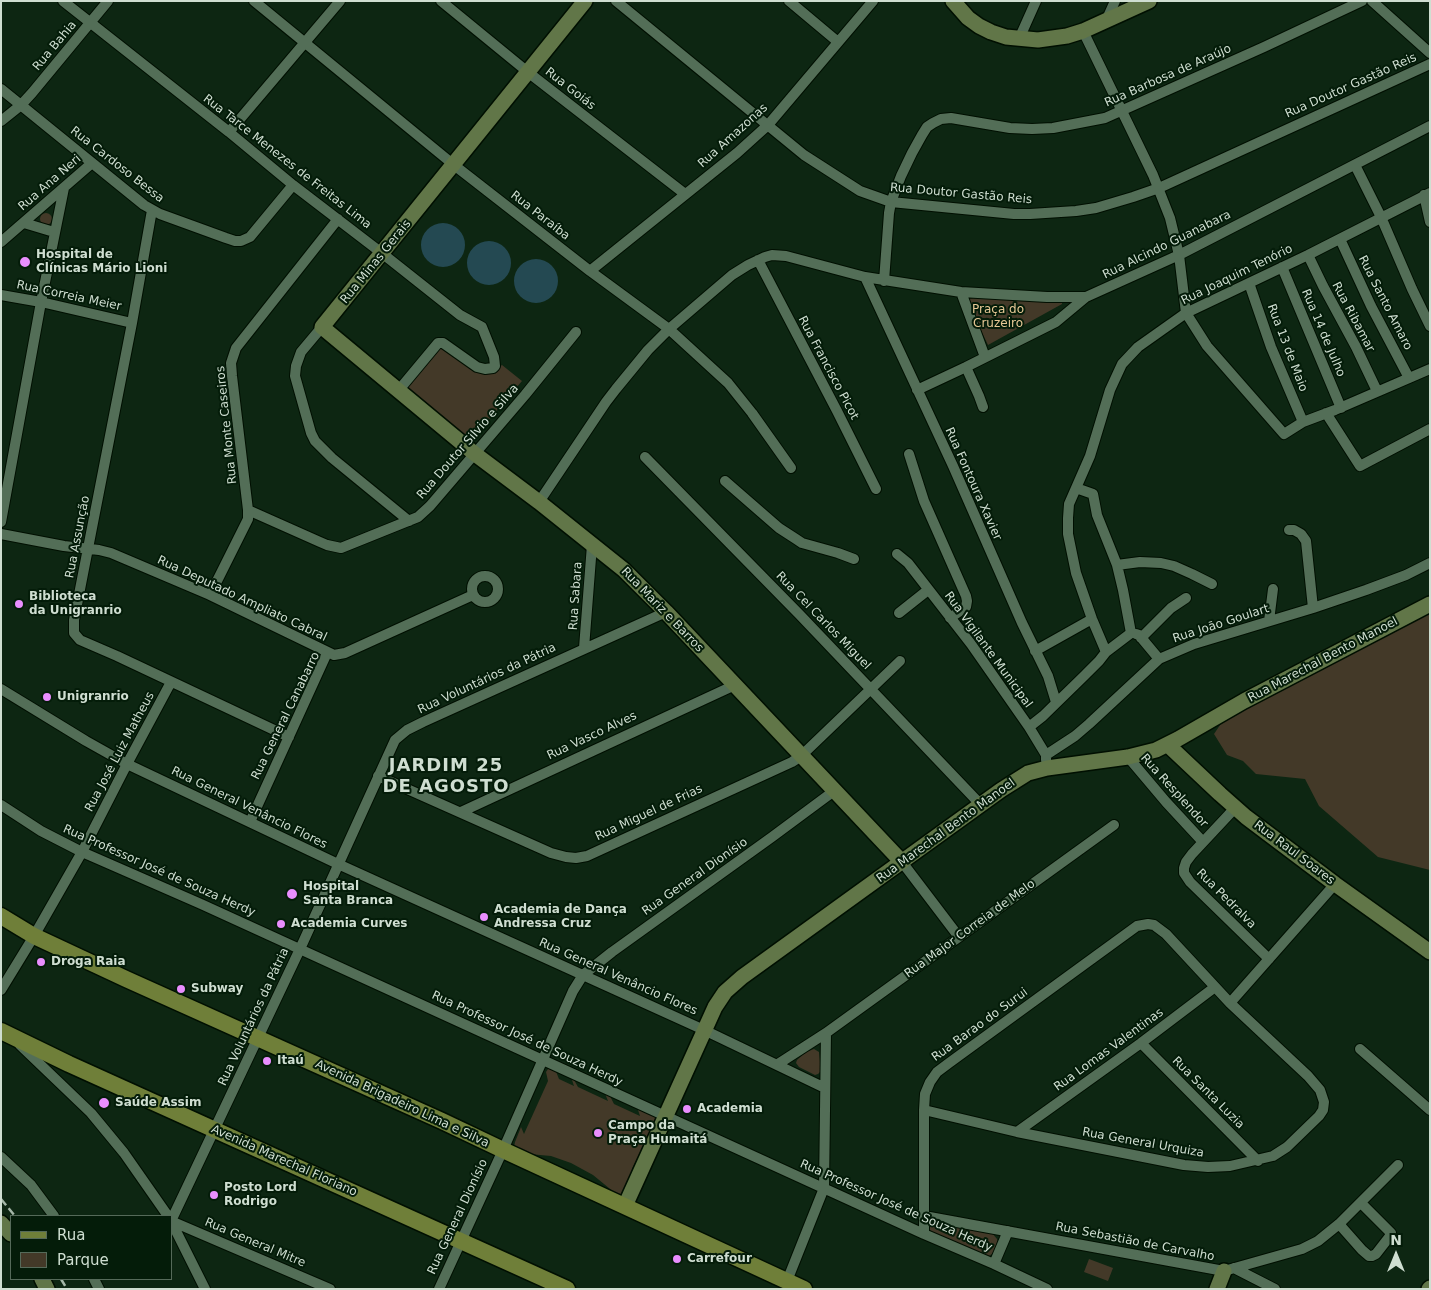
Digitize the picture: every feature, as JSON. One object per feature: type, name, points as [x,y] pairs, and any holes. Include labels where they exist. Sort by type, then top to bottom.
[{"type":"main road","name":"Avenida Brigadeiro Lima e Silva","points":[[1,916],[34,936],[625,1206],[785,1285],[804,1289]]},
{"type":"main road","name":"Avenida Marechal Floriano","points":[[7,1034],[69,1064],[566,1289]]},
{"type":"street","name":"Rua Tarce Menezes de Freitas Lima","points":[[63,1],[460,315],[482,327],[495,361],[493,368],[477,367],[443,343],[438,343],[398,391]]},
{"type":"street","name":"Rua Bahia","points":[[1,121],[21,105],[108,1]]},
{"type":"street","name":"Rua Paraíba","points":[[254,1],[454,165],[590,271],[669,329],[728,383],[791,468]]},
{"type":"street","points":[[229,132],[340,1]]},
{"type":"street","name":"Rua Goiás","points":[[441,1],[685,194]]},
{"type":"street","name":"Rua Minas Gerais","points":[[409,521],[315,441],[310,433],[297,383],[296,366],[301,352],[383,254],[586,1]]},
{"type":"street","name":"Rua Doutor Gastão Reis","points":[[616,1],[804,154],[848,185],[870,196],[891,202],[1014,214],[1052,214],[1096,208],[1159,188],[1430,64]]},
{"type":"street","points":[[789,1],[838,42]]},
{"type":"street","name":"Rua Amazonas","points":[[590,271],[737,153],[768,125],[873,1]]},
{"type":"street","points":[[1019,39],[1036,1]]},
{"type":"street","points":[[1105,21],[1115,1]]},
{"type":"street","points":[[960,4],[979,26],[1006,38],[1054,39],[1083,32],[1149,1]]},
{"type":"street","name":"Rua Barbosa de Araújo","points":[[884,280],[891,202],[901,176],[922,135],[927,127],[933,123],[941,119],[951,118],[1010,128],[1032,129],[1053,128],[1090,121],[1122,111],[1362,1]]},
{"type":"street","points":[[1372,1],[1430,53]]},
{"type":"street","points":[[1083,32],[1159,188],[1170,218],[1179,255],[1186,313],[1207,346],[1284,434],[1302,422],[1341,408],[1430,369]]},
{"type":"street","name":"Rua Cardoso Bessa","points":[[1,90],[152,210],[235,241],[246,240],[256,231],[293,184]]},
{"type":"street","name":"Rua Alcindo Guanabara","points":[[917,390],[1056,322],[1086,297],[1179,255],[1430,126]]},
{"type":"street","name":"Rua Ana Neri","points":[[1,242],[92,163]]},
{"type":"street","points":[[1355,165],[1381,217],[1430,326]]},
{"type":"street","points":[[1,522],[54,232],[64,188]]},
{"type":"street","points":[[1427,194],[1430,222]]},
{"type":"street","name":"Rua Joaquim Tenório","points":[[1106,652],[1076,573],[1068,534],[1069,504],[1090,456],[1110,390],[1122,364],[1138,347],[1186,313],[1308,255],[1427,194]]},
{"type":"street","name":"Rua Assunção","points":[[152,210],[74,620],[74,630],[80,640],[289,737]]},
{"type":"street","name":"Rua Monte Caseiros","points":[[210,595],[248,519],[232,376],[231,363],[233,356],[240,341],[338,219]]},
{"type":"street","points":[[24,223],[54,232]]},
{"type":"street","name":"Rua Santo Amaro","points":[[1340,239],[1370,306],[1409,378]]},
{"type":"street","points":[[540,502],[616,389],[648,350],[669,329],[732,275],[758,260],[772,255],[786,256],[865,277],[962,292],[1047,297],[1086,297]]},
{"type":"street","name":"Rua Ribamar","points":[[1308,255],[1377,391]]},
{"type":"street","name":"Rua Francisco Picot","points":[[758,260],[876,489]]},
{"type":"street","name":"Rua 14 de Julho","points":[[1282,267],[1341,408]]},
{"type":"street","name":"Rua Fontoura Xavier","points":[[865,277],[953,466],[1022,623],[1048,676],[1056,702]]},
{"type":"street","name":"Rua 13 de Maio","points":[[1249,283],[1271,347],[1302,422]]},
{"type":"street","points":[[962,292],[986,357]]},
{"type":"street","name":"Rua Correia Meier","points":[[1,294],[132,323]]},
{"type":"street","name":"Rua Mariz e Barros","points":[[322,328],[475,454],[540,502],[624,570],[902,862],[959,937]]},
{"type":"street","name":"Rua Doutor Silvio e Silva","points":[[248,510],[327,545],[342,548],[418,517],[424,513],[475,454],[576,332]]},
{"type":"street","points":[[966,367],[983,407]]},
{"type":"street","points":[[1326,413],[1360,466],[1430,429]]},
{"type":"street","points":[[909,454],[924,501],[966,596],[966,607],[950,618]]},
{"type":"street","name":"Rua Cel Carlos Miguel","points":[[645,457],[792,607],[981,805]]},
{"type":"street","points":[[725,481],[779,528],[796,540],[854,559]]},
{"type":"street","points":[[1076,488],[1092,494],[1097,516],[1117,565],[1124,590],[1131,633]]},
{"type":"street","points":[[1289,530],[1297,531],[1304,536],[1306,541],[1313,608]]},
{"type":"street","name":"Rua Deputado Ampliato Cabral","points":[[1,534],[111,553],[210,595],[327,653]]},
{"type":"street","name":"Rua Sabara","points":[[584,648],[592,545]]},
{"type":"street","name":"Rua Vigilante Municipal","points":[[897,554],[908,563],[971,644],[1029,727],[1046,762]]},
{"type":"street","points":[[1117,565],[1140,562],[1161,563],[1174,566],[1212,584]]},
{"type":"street","name":"Rua Joāo Goulart","points":[[1046,762],[1159,659],[1194,644],[1313,608],[1406,575],[1430,563]]},
{"type":"street","points":[[1269,621],[1273,589]]},
{"type":"street","points":[[899,613],[928,590]]},
{"type":"street","name":"Rua General Canabarro","points":[[250,822],[327,653],[337,656],[345,653],[473,595]]},
{"type":"street","points":[[1141,638],[1171,608],[1186,598]]},
{"type":"street","name":"Rua Marechal Bento Manoel","points":[[625,1206],[704,1030],[720,999],[732,985],[1001,790],[1046,762],[1128,758],[1168,745],[1244,702],[1430,604]]},
{"type":"street","name":"Rua Voluntários da Pátria","points":[[172,1219],[216,1130],[395,740],[407,730],[423,722],[666,612]]},
{"type":"street","points":[[1035,651],[1092,619]]},
{"type":"street","points":[[1131,633],[1139,635],[1159,659]]},
{"type":"street","points":[[1029,727],[1043,716],[1106,652],[1131,633]]},
{"type":"street","name":"Rua Miguel de Frias","points":[[378,776],[551,853],[576,858],[587,856],[792,762],[801,756],[900,661]]},
{"type":"street","name":"Rua José Luiz Matheus","points":[[1,990],[82,852],[171,682]]},
{"type":"street","name":"Rua Vasco Alves","points":[[461,812],[734,685]]},
{"type":"street","name":"Rua General Venâncio Flores","points":[[1,689],[127,764],[338,864],[778,1064],[825,1088]]},
{"type":"street","name":"Rua Raul Soares","points":[[1168,745],[1235,808],[1335,884],[1430,952]]},
{"type":"street","name":"Rua Resplendor","points":[[1128,758],[1203,842]]},
{"type":"street","name":"Rua General Dionísio","points":[[439,1289],[573,991],[583,974],[834,791]]},
{"type":"street","name":"Rua Professor José de Souza Herdy","points":[[1,805],[42,831],[82,852],[159,885],[1047,1289]]},
{"type":"street","name":"Rua Pedralva","points":[[1235,808],[1186,862],[1184,868],[1186,877],[1269,960]]},
{"type":"street","name":"Rua Major Correia de Melo","points":[[778,1064],[826,1034],[1114,825]]},
{"type":"street","points":[[1230,1003],[1335,884]]},
{"type":"street","name":"Rua General Urquiza","points":[[924,1110],[1017,1132],[1184,1165],[1230,1166],[1273,1156],[1287,1147],[1323,1110],[1324,1102],[1320,1090],[1308,1076],[1230,1003],[1166,934],[1154,925],[1148,924],[1137,926],[1124,935]]},
{"type":"street","name":"Rua Barao do Surui","points":[[924,1234],[924,1110],[925,1094],[930,1082],[937,1072],[1124,935]]},
{"type":"street","name":"Rua Lomas Valentinas","points":[[1017,1132],[1215,987]]},
{"type":"street","points":[[7,1034],[91,1113],[124,1154],[167,1215]]},
{"type":"street","points":[[785,1285],[824,1188],[826,1034]]},
{"type":"street","name":"Rua Santa Luzia","points":[[1141,1043],[1258,1161]]},
{"type":"street","points":[[1360,1049],[1430,1110]]},
{"type":"street","points":[[1,1157],[31,1185],[53,1215]]},
{"type":"street","name":"Rua Sebastião de Carvalho","points":[[924,1216],[1229,1270],[1302,1249],[1318,1241],[1339,1224],[1398,1166]]},
{"type":"street","points":[[1339,1224],[1369,1256],[1376,1254],[1391,1233],[1360,1203]]},
{"type":"street","name":"Rua General Mitre","points":[[172,1221],[330,1289]]},
{"type":"street","points":[[1,1223],[10,1233]]},
{"type":"street","points":[[172,1223],[205,1289]]},
{"type":"street","points":[[994,1264],[1008,1231]]},
{"type":"street","points":[[1217,1289],[1229,1270],[1274,1289]]},
{"type":"green space","points":[[48,213],[51,214],[51,224],[44,225],[41,224],[40,217],[41,214]]},
{"type":"green space","name":"Praça do Cruzeiro","points":[[964,295],[1062,301],[1062,304],[988,345]]},
{"type":"green space","points":[[439,345],[495,370],[502,365],[522,381],[468,444],[404,392]]},
{"type":"green space","points":[[1430,607],[1430,870],[1378,857],[1319,806],[1305,779],[1256,774],[1243,761],[1227,755],[1214,734],[1224,719]]},
{"type":"green space","points":[[814,1049],[819,1052],[821,1071],[815,1075],[799,1067],[796,1063],[806,1052]]},
{"type":"green space","points":[[548,1069],[555,1069],[559,1079],[574,1086],[571,1077],[573,1078],[578,1087],[608,1101],[604,1091],[609,1094],[614,1104],[640,1116],[637,1107],[660,1119],[653,1137],[650,1131],[632,1169],[635,1177],[626,1195],[615,1193],[593,1175],[571,1163],[551,1156],[529,1154],[514,1147],[521,1127],[524,1134],[548,1081],[546,1072]]},
{"type":"green space","points":[[931,1222],[992,1233],[997,1239],[998,1244],[995,1252],[985,1256],[932,1232],[928,1227]]},
{"type":"green space","points":[[1089,1259],[1113,1268],[1108,1281],[1084,1272]]},
{"type":"water","points":[[443,223],[455,227],[461,233],[465,245],[461,257],[455,263],[443,267],[431,263],[425,257],[421,245],[425,233],[431,227]]},
{"type":"water","points":[[489,241],[501,245],[507,251],[511,263],[507,275],[501,281],[489,285],[477,281],[471,275],[467,263],[471,251],[477,245]]},
{"type":"water","points":[[536,259],[548,263],[554,269],[558,281],[554,293],[548,299],[536,303],[524,299],[518,293],[514,281],[518,269],[524,263]]},
{"type":"railway","points":[[1,1199],[14,1215]]},
{"type":"railway","points":[[62,1280],[67,1289]]},
{"type":"place","name":"Hospital de Clínicas Mário Lioni","points":[[25,262]]},
{"type":"place","name":"Biblioteca da Unigranrio","points":[[19,604]]},
{"type":"place","name":"Unigranrio","points":[[47,697]]},
{"type":"place","name":"Hospital Santa Branca","points":[[292,894]]},
{"type":"place","name":"Academia de Dança Andressa Cruz","points":[[484,917]]},
{"type":"place","name":"Academia Curves","points":[[281,924]]},
{"type":"place","name":"Droga Raia","points":[[41,962]]},
{"type":"place","name":"Subway","points":[[181,989]]},
{"type":"place","name":"Itaú","points":[[267,1061]]},
{"type":"place","name":"Saúde Assim","points":[[104,1103]]},
{"type":"place","name":"Academia","points":[[687,1109]]},
{"type":"place","name":"Campo da Praça Humaitá","points":[[598,1133]]},
{"type":"place","name":"Posto Lord Rodrigo","points":[[214,1195]]},
{"type":"place","name":"Carrefour","points":[[677,1259]]},
{"type":"district","name":"JARDIM 25 DE AGOSTO","points":[[446,776]]}]
